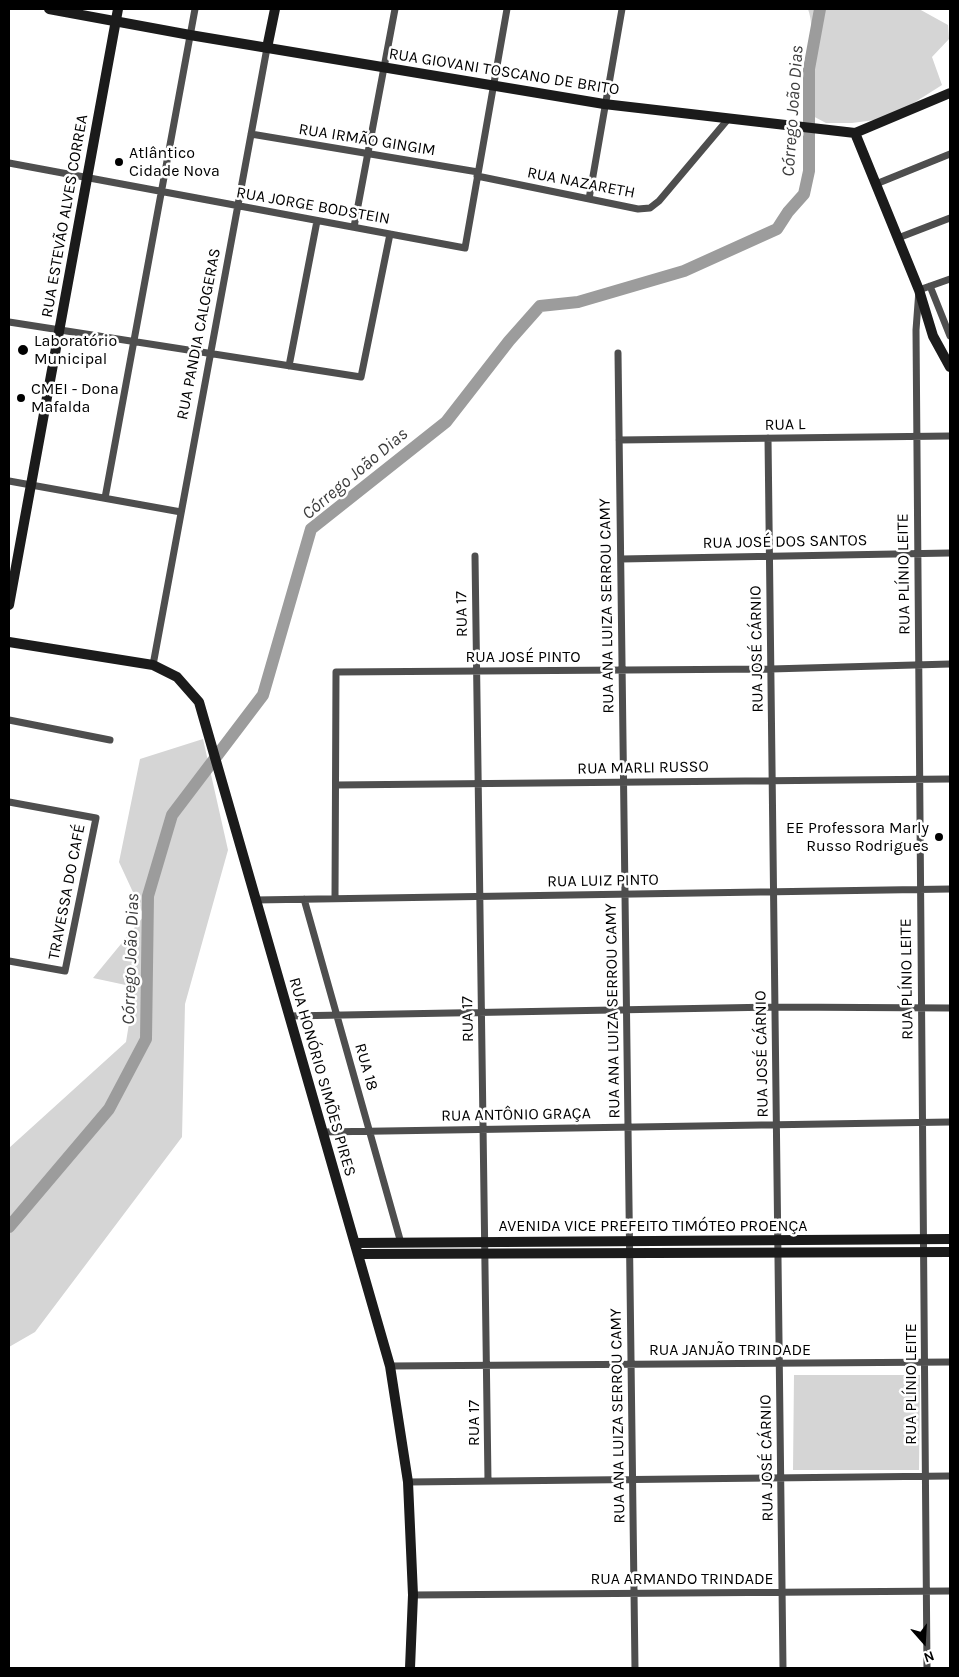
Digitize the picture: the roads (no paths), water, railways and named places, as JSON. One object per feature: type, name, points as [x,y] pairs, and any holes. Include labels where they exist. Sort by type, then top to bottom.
[{"type":"main road","name":"RUA GIOVANI TOSCANO DE BRITO","points":[[49,9],[493,87],[604,104],[855,133],[950,93]]},
{"type":"main road","name":"RUA ESTEVÃO ALVES CORREA","points":[[9,605],[118,9]]},
{"type":"main road","name":"RUA PANDIA CALOGERAS","points":[[268,48],[275,9]]},
{"type":"main road","points":[[855,133],[919,290],[933,336],[950,367]]},
{"type":"main road","name":"RUA HONÓRIO SIMÕES PIRES","points":[[9,642],[153,665],[177,677],[199,702],[390,1366],[408,1482],[413,1594],[410,1668]]},
{"type":"main road","name":"AVENIDA VICE PREFEITO TIMÓTEO PROENÇA","points":[[355,1243],[950,1239]]},
{"type":"main road","name":"AVENIDA VICE PREFEITO TIMÓTEO PROENÇA","points":[[358,1254],[950,1252]]},
{"type":"street","points":[[105,498],[195,9]]},
{"type":"street","points":[[354,227],[395,9]]},
{"type":"street","points":[[478,174],[507,9]]},
{"type":"street","points":[[589,199],[622,9]]},
{"type":"street","name":"RUA PANDIA CALOGERAS","points":[[153,665],[268,48]]},
{"type":"street","name":"RUA NAZARETH","points":[[478,174],[638,209],[650,208],[659,201],[729,118]]},
{"type":"street","name":"RUA IRMÃO GINGIM","points":[[251,134],[478,174]]},
{"type":"street","points":[[876,184],[950,154]]},
{"type":"street","name":"RUA JORGE BODSTEIN","points":[[9,163],[465,248],[478,174]]},
{"type":"street","points":[[898,238],[950,218]]},
{"type":"street","points":[[289,366],[317,221]]},
{"type":"street","points":[[9,322],[59,332],[360,377],[390,234]]},
{"type":"street","points":[[919,290],[950,279]]},
{"type":"street","points":[[930,286],[950,336]]},
{"type":"street","name":"RUA PLÍNIO LEITE","points":[[919,290],[916,437],[927,1668]]},
{"type":"street","name":"RUA ANA LUIZA SERROU CAMY","points":[[618,353],[635,1668]]},
{"type":"street","name":"RUA L","points":[[619,440],[950,436]]},
{"type":"street","name":"RUA JOSÉ CÁRNIO","points":[[768,438],[783,1668]]},
{"type":"street","points":[[9,481],[181,512]]},
{"type":"street","name":"RUA JOSÉ DOS SANTOS","points":[[621,559],[950,553]]},
{"type":"street","name":"RUA 17","points":[[475,556],[488,1365],[488,1481]]},
{"type":"street","name":"RUA JOSÉ PINTO","points":[[336,784],[336,672],[771,669],[950,664]]},
{"type":"street","points":[[9,720],[110,740]]},
{"type":"street","name":"RUA MARLI RUSSO","points":[[336,784],[950,778]]},
{"type":"street","points":[[335,898],[336,784]]},
{"type":"street","name":"TRAVESSA DO CAFÉ","points":[[9,802],[96,818],[65,971],[9,961]]},
{"type":"street","name":"RUA LUIZ PINTO","points":[[256,900],[950,889]]},
{"type":"street","name":"RUA 18","points":[[304,899],[401,1243]]},
{"type":"street","points":[[289,1016],[775,1007],[950,1008]]},
{"type":"street","name":"RUA ANTÔNIO GRAÇA","points":[[322,1132],[950,1122]]},
{"type":"street","name":"RUA JANJÃO TRINDADE","points":[[390,1366],[950,1362]]},
{"type":"street","points":[[408,1482],[950,1476]]},
{"type":"street","name":"RUA ARMANDO TRINDADE","points":[[413,1594],[950,1590]]},
{"type":"waterway","name":"Córrego João Dias","points":[[9,1227],[109,1109],[146,1039],[148,896],[172,815],[263,695],[311,529],[446,422],[509,341],[540,306],[578,302],[684,271],[777,229],[788,212],[804,194],[809,171],[809,69],[820,9]]},
{"type":"place","name":"Atlântico Cidade Nova","points":[[119,162]]},
{"type":"place","name":"Laboratório Municipal","points":[[23,350]]},
{"type":"place","name":"CMEI - Dona Mafalda","points":[[21,398]]},
{"type":"place","name":"EE Professora Marly Russo Rodrigues","points":[[939,837]]}]
